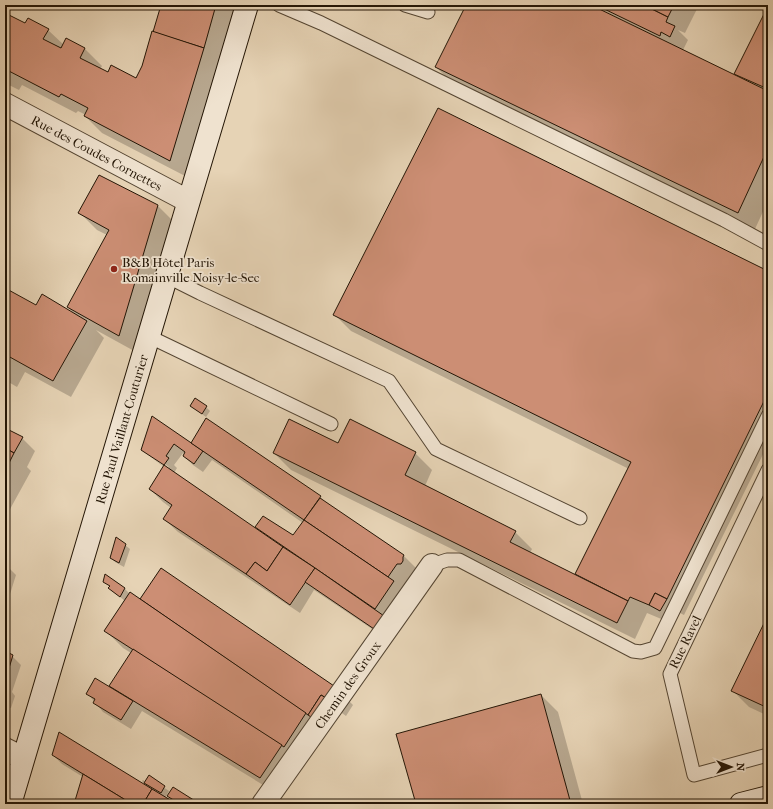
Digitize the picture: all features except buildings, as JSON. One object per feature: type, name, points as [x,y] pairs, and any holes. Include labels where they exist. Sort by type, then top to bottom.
[{"type":"main road","name":"Rue Paul Vaillant-Couturier","points":[[10,804],[14,753],[148,336],[247,5]]},
{"type":"main road","name":"Rue des Coudes Cornettes","points":[[5,104],[188,201]]},
{"type":"main road","name":"Chemin des Groux","points":[[263,804],[432,565]]},
{"type":"main road","points":[[741,804],[768,797]]},
{"type":"lane","points":[[279,5],[328,26],[717,216],[768,244]]},
{"type":"lane","points":[[405,5],[428,12]]},
{"type":"lane","points":[[166,276],[389,381],[436,449],[580,518]]},
{"type":"lane","points":[[148,336],[331,424]]},
{"type":"lane","points":[[432,565],[447,560],[459,560],[633,650],[641,652],[655,648],[768,416]]},
{"type":"lane","name":"Rue Ravel","points":[[768,470],[670,674],[694,775],[768,755]]},
{"type":"place","name":"B&B Hôtel Paris Romainville Noisy-le-Sec","points":[[114,269]]}]
